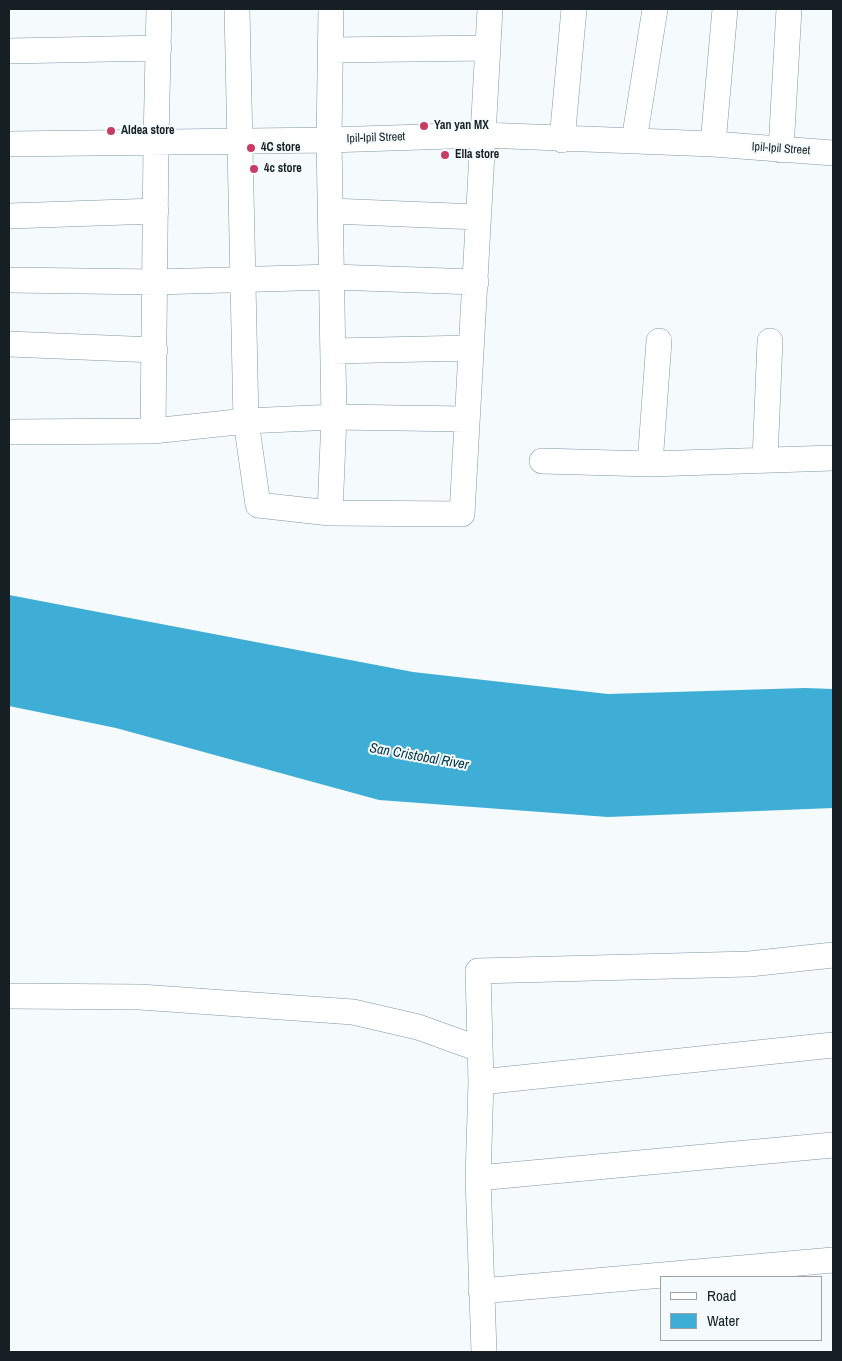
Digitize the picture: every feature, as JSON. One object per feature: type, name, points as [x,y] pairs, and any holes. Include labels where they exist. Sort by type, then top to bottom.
[{"type":"street","points":[[153,431],[159,9]]},
{"type":"street","points":[[237,9],[246,421],[258,505],[330,513],[462,514],[490,9]]},
{"type":"street","points":[[330,513],[334,417],[332,210],[328,140],[332,50],[331,9]]},
{"type":"street","points":[[562,140],[574,9]]},
{"type":"street","points":[[634,141],[655,9]]},
{"type":"street","points":[[713,144],[725,9]]},
{"type":"street","points":[[781,150],[789,9]]},
{"type":"street","points":[[9,51],[159,48]]},
{"type":"street","points":[[332,50],[488,48]]},
{"type":"street","name":"Ipil-Ipil Street","points":[[9,144],[328,140],[483,135],[562,140],[713,144],[833,153]]},
{"type":"street","points":[[332,210],[478,217]]},
{"type":"street","points":[[9,216],[156,211]]},
{"type":"street","points":[[9,280],[155,282],[333,277],[476,282]]},
{"type":"street","points":[[650,464],[659,340]]},
{"type":"street","points":[[765,460],[770,341]]},
{"type":"street","points":[[9,344],[155,350]]},
{"type":"street","points":[[334,351],[470,348]]},
{"type":"street","points":[[9,432],[153,431],[246,421],[334,417],[466,419]]},
{"type":"street","points":[[542,461],[650,464],[833,458]]},
{"type":"street","points":[[484,1352],[478,1178],[481,1082],[478,971],[749,964],[833,955]]},
{"type":"street","points":[[9,996],[140,997],[353,1012],[418,1027],[479,1049]]},
{"type":"street","points":[[481,1082],[833,1045]]},
{"type":"street","points":[[478,1178],[833,1145]]},
{"type":"street","points":[[481,1291],[833,1260]]},
{"type":"water","name":"San Cristobal River","points":[[9,595],[413,672],[608,694],[805,688],[833,689],[833,808],[608,817],[379,800],[116,728],[9,706]]},
{"type":"place","name":"Yan yan MX","points":[[424,126]]},
{"type":"place","name":"Aldea store","points":[[111,131]]},
{"type":"place","name":"4C store","points":[[251,148]]},
{"type":"place","name":"Ella store","points":[[445,155]]},
{"type":"place","name":"4c store","points":[[254,169]]}]
